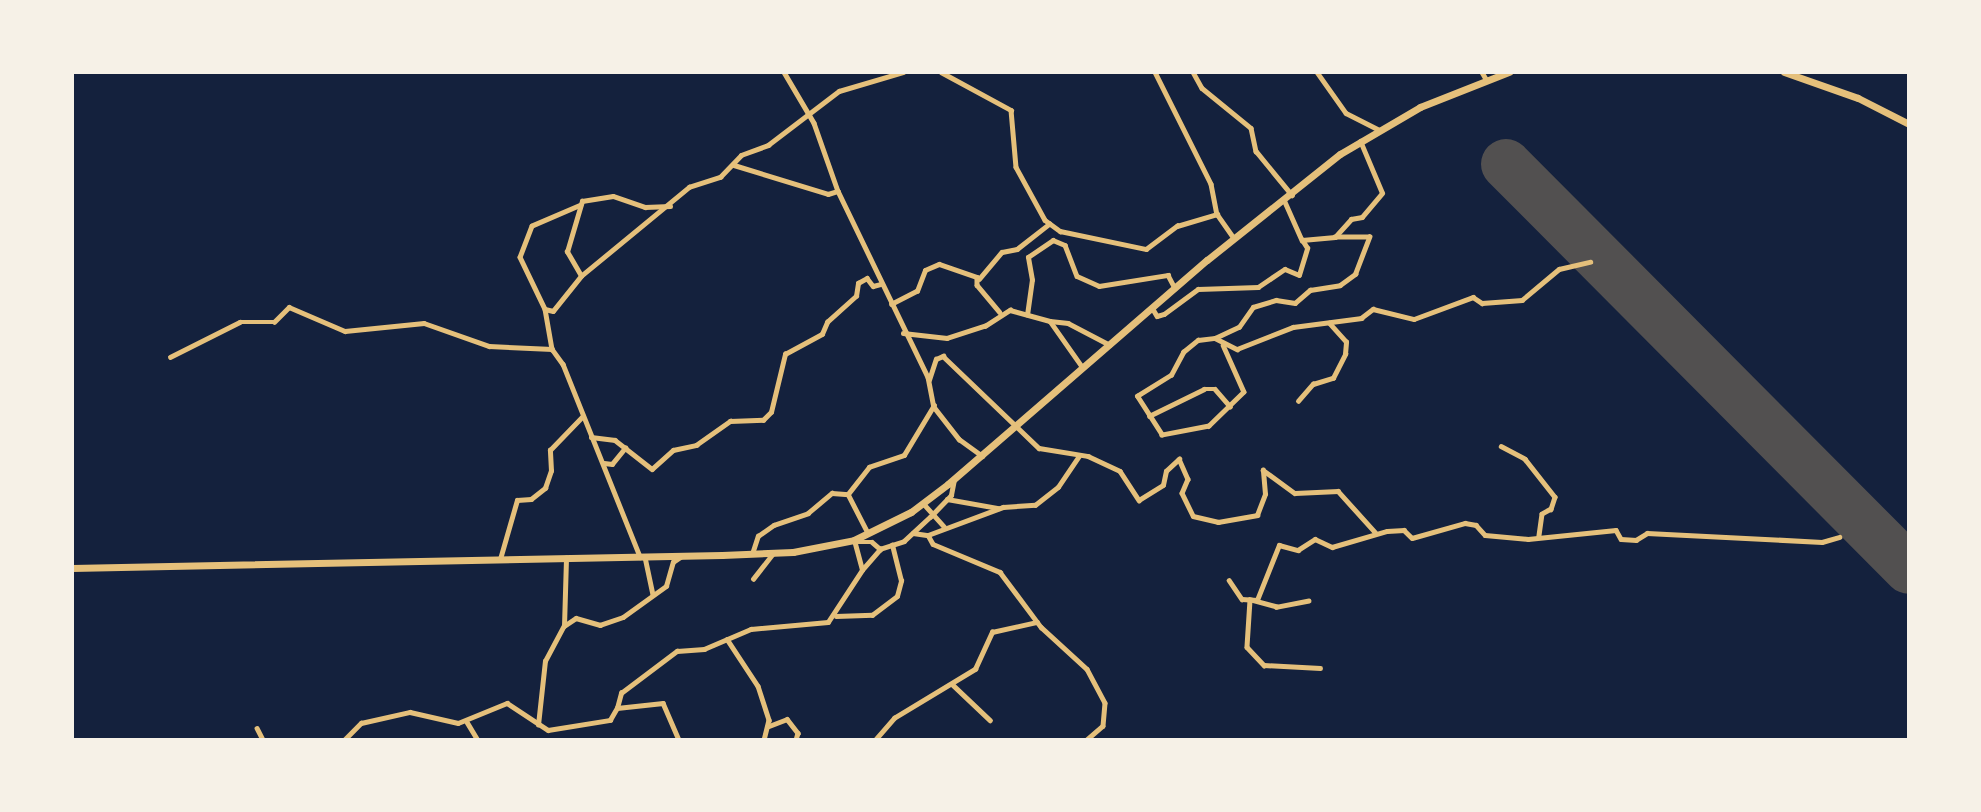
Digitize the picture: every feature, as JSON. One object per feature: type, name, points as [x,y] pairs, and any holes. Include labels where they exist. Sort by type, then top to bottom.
[{"type":"main road","points":[[72,568],[752,554],[855,541],[923,503],[954,479],[982,456],[1013,424],[1235,239],[1360,141],[1378,129],[1484,76],[1509,72]]},
{"type":"main road","points":[[1784,72],[1849,94],[1909,124]]},
{"type":"street","points":[[784,72],[810,116],[838,191],[903,333],[929,380],[934,405],[959,439],[982,456]]},
{"type":"street","points":[[545,309],[555,310],[581,276],[670,206],[689,187],[720,177],[746,151],[762,149],[810,116],[842,90],[903,72]]},
{"type":"street","points":[[941,72],[1011,111],[1015,165],[1049,224],[1067,234],[1146,249],[1177,226],[1217,214]]},
{"type":"street","points":[[1155,72],[1211,184],[1217,214],[1235,239]]},
{"type":"street","points":[[1193,72],[1202,88],[1251,129],[1256,151],[1292,195]]},
{"type":"street","points":[[1317,72],[1346,113],[1378,129]]},
{"type":"street","points":[[1335,237],[1382,194],[1360,141]]},
{"type":"street","points":[[734,165],[824,193],[838,191]]},
{"type":"street","points":[[652,594],[643,557],[604,463],[552,349],[545,309],[520,257],[532,226],[581,205],[588,198],[613,196],[645,207],[670,206]]},
{"type":"street","points":[[1153,309],[1157,316],[1164,314],[1198,289],[1258,287],[1284,269],[1299,275],[1307,248],[1285,202]]},
{"type":"street","points":[[581,205],[567,252],[581,276]]},
{"type":"street","points":[[1017,249],[1049,224]]},
{"type":"street","points":[[1215,338],[1223,345],[1244,392],[1209,426],[1176,437],[1157,432],[1137,396],[1171,375],[1193,344],[1215,338],[1239,327],[1254,307],[1276,300],[1295,303],[1310,290],[1340,285],[1355,274],[1369,237],[1302,240]]},
{"type":"street","points":[[1110,345],[1068,323],[1000,312],[977,285],[979,279],[1002,252],[1017,249],[1032,252],[1054,239],[1065,245],[1077,276],[1099,286],[1168,275],[1176,289]]},
{"type":"street","points":[[1027,315],[1032,252]]},
{"type":"street","points":[[1223,345],[1248,347],[1293,327],[1361,318],[1373,309],[1414,319],[1473,297],[1482,303],[1522,300],[1558,269],[1590,262]]},
{"type":"street","points":[[891,304],[917,291],[934,264],[979,279]]},
{"type":"street","points":[[591,437],[615,440],[652,469],[673,450],[696,445],[730,421],[763,420],[771,412],[785,354],[822,334],[827,322],[856,296],[858,283],[867,278],[873,286],[881,284]]},
{"type":"street","points":[[170,357],[240,322],[274,322],[289,307],[345,331],[424,323],[489,346],[552,349]]},
{"type":"street","points":[[903,333],[947,338],[985,326],[1000,312]]},
{"type":"street","points":[[1050,321],[1083,368]]},
{"type":"street","points":[[1298,401],[1312,384],[1333,378],[1345,354],[1346,342],[1329,323]]},
{"type":"street","points":[[929,380],[936,358],[943,356],[1039,448],[1079,456],[1120,471],[1139,500],[1162,485],[1170,465],[1182,460],[1188,479],[1182,493],[1191,513],[1213,522],[1257,515],[1265,494],[1263,470],[1295,494],[1338,491],[1375,532]]},
{"type":"street","points":[[1149,416],[1204,388],[1215,389],[1230,406]]},
{"type":"street","points":[[848,494],[869,466],[904,455],[934,405]]},
{"type":"street","points":[[500,559],[517,500],[531,499],[545,488],[551,471],[550,450],[583,416]]},
{"type":"street","points":[[1501,446],[1526,459],[1555,497],[1551,509],[1542,514],[1539,536]]},
{"type":"street","points":[[604,463],[612,464],[625,448]]},
{"type":"street","points":[[935,494],[946,500],[1003,507],[1035,505],[1058,487],[1079,456]]},
{"type":"street","points":[[344,740],[361,723],[410,712],[448,723],[467,722],[507,703],[548,730],[597,724],[610,720],[617,708],[621,693],[653,666],[677,651],[705,649],[751,629],[828,622],[836,616],[862,570],[880,549],[913,533],[930,517],[957,487],[954,479]]},
{"type":"street","points":[[752,554],[758,536],[774,525],[808,513],[832,493],[848,494]]},
{"type":"street","points":[[848,494],[868,533]]},
{"type":"street","points":[[923,503],[930,517],[945,527]]},
{"type":"street","points":[[913,533],[928,535],[1003,507]]},
{"type":"street","points":[[1229,580],[1242,599],[1257,600],[1264,588],[1279,546],[1298,550],[1315,539],[1332,547],[1375,532],[1404,530],[1412,538],[1465,523],[1476,525],[1485,535],[1539,536],[1616,530],[1621,539],[1636,540],[1647,533],[1822,542],[1839,537]]},
{"type":"street","points":[[928,535],[933,544],[1000,572],[1037,622],[1087,669],[1105,703],[1103,726],[1087,740]]},
{"type":"street","points":[[862,570],[855,541],[867,541],[880,549]]},
{"type":"street","points":[[836,616],[872,615],[897,596],[901,581],[892,545]]},
{"type":"street","points":[[753,579],[773,553]]},
{"type":"street","points":[[564,626],[576,618],[608,624],[666,586],[673,562],[682,556]]},
{"type":"street","points":[[538,725],[545,661],[564,626],[566,558]]},
{"type":"street","points":[[1250,600],[1277,607],[1309,601]]},
{"type":"street","points":[[1250,600],[1247,647],[1256,659],[1296,670],[1320,668]]},
{"type":"street","points":[[875,740],[894,718],[953,685],[975,669],[992,632],[1037,622]]},
{"type":"street","points":[[727,639],[758,686],[769,726],[764,740]]},
{"type":"street","points":[[953,685],[990,720]]},
{"type":"street","points":[[617,708],[663,704],[680,740]]},
{"type":"street","points":[[769,726],[787,719],[798,733],[796,740]]},
{"type":"street","points":[[467,722],[478,740]]},
{"type":"street","points":[[257,728],[263,740]]},
{"type":"runway","points":[[1506,164],[1909,569]]}]
